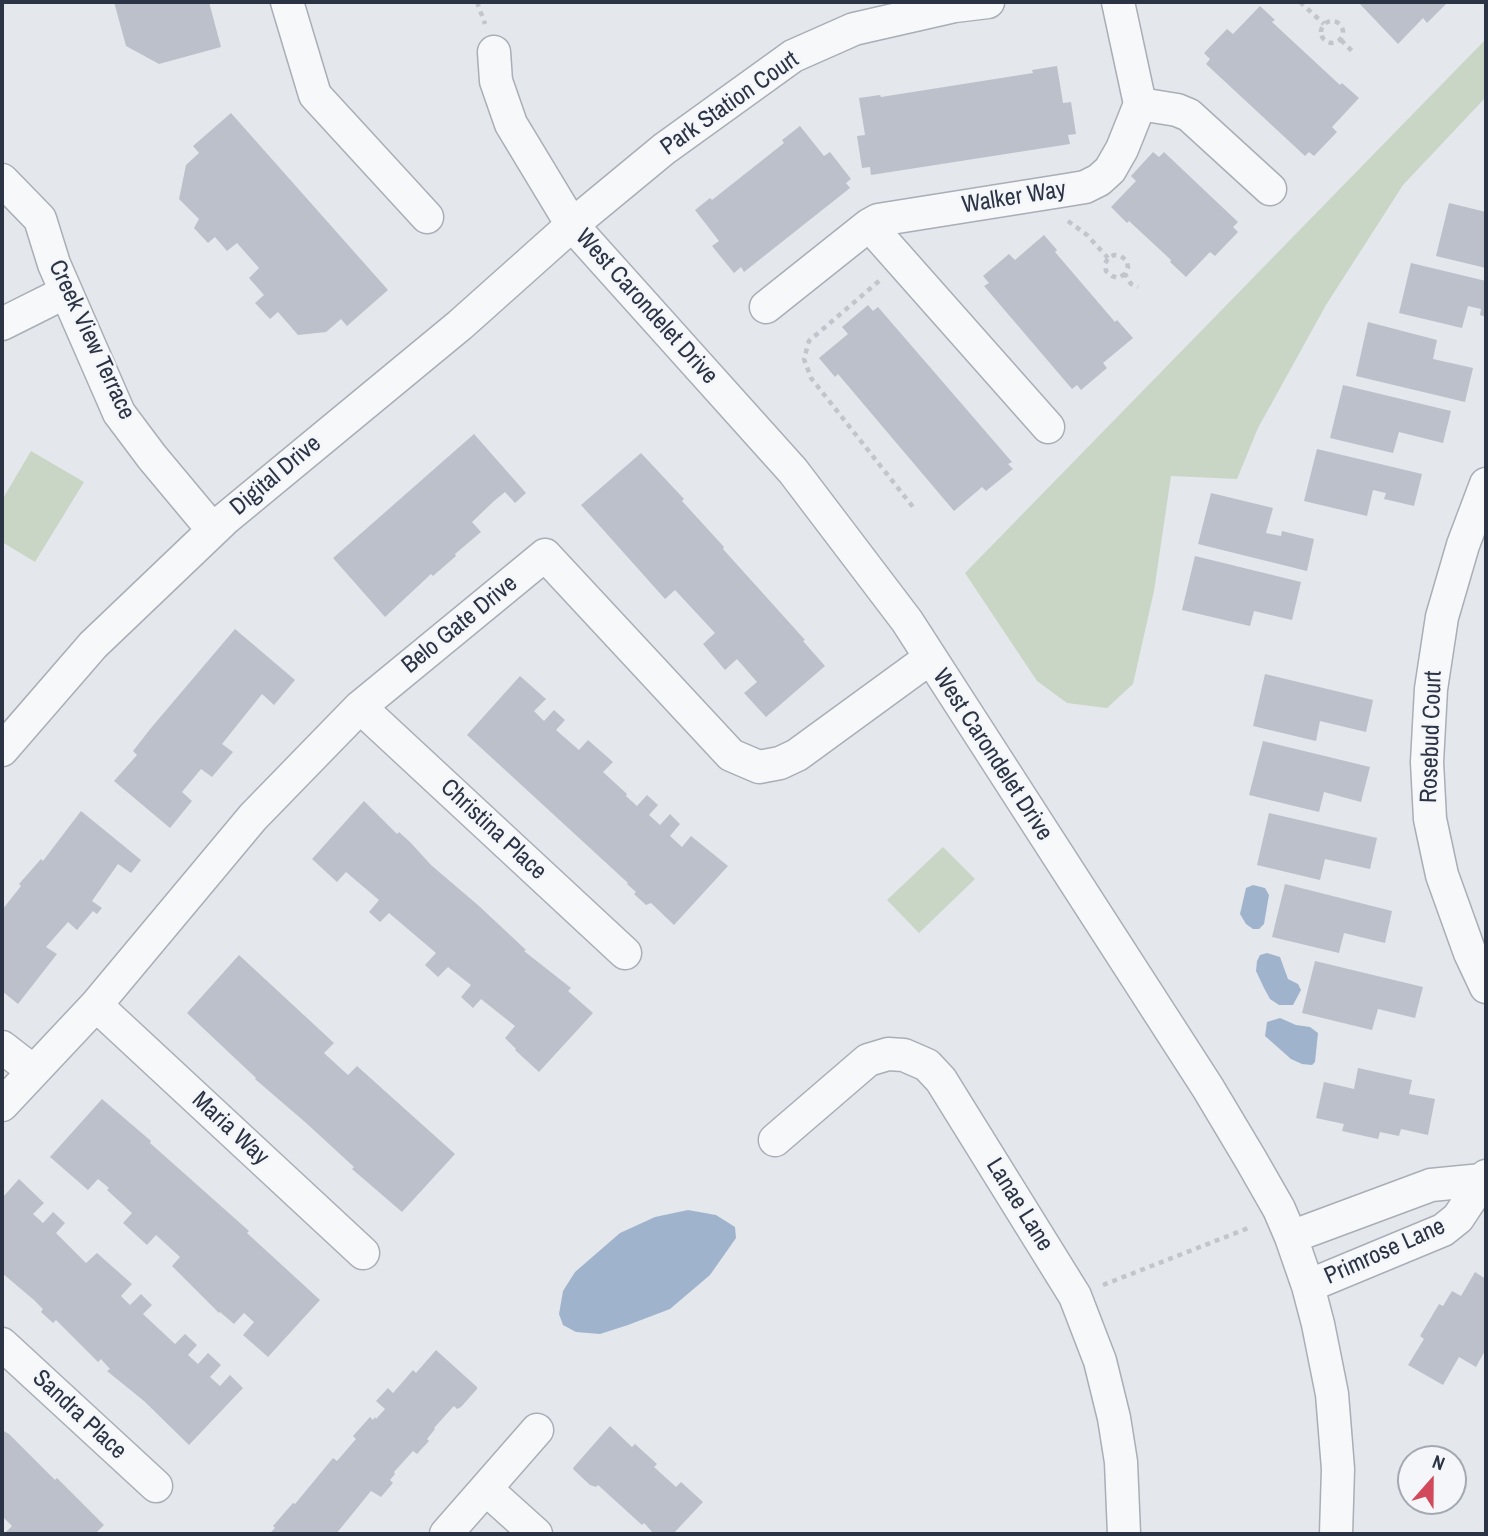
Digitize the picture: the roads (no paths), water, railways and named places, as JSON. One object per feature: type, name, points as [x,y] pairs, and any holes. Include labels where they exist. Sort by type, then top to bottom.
[{"type":"street","points":[[287,2],[315,95],[426,217]]},
{"type":"street","name":"Park Station Court","points":[[572,225],[664,149],[793,56],[854,29],[955,6],[988,2]]},
{"type":"street","points":[[1118,2],[1140,104],[1177,110],[1189,115],[1270,189]]},
{"type":"street","name":"West Carondelet Drive","points":[[494,52],[496,81],[511,124],[572,225],[793,471],[907,621],[1208,1088],[1286,1226],[1308,1286],[1332,1394],[1338,1469],[1336,1534]]},
{"type":"street","name":"Walker Way","points":[[766,307],[869,225],[889,218],[1085,187],[1099,180],[1110,170],[1122,149],[1140,104]]},
{"type":"street","name":"Creek View Terrace","points":[[2,180],[40,219],[66,292],[119,413],[152,457],[214,530]]},
{"type":"street","name":"Digital Drive","points":[[2,750],[93,645],[214,530],[460,325],[572,225]]},
{"type":"street","points":[[869,225],[1048,427]]},
{"type":"street","points":[[2,324],[66,292]]},
{"type":"street","name":"Rosebud Court","points":[[1486,484],[1462,545],[1442,618],[1431,689],[1427,762],[1430,819],[1442,875],[1470,953],[1486,987]]},
{"type":"street","name":"Belo Gate Drive","points":[[3,1102],[96,1005],[253,817],[360,707],[545,555],[731,755],[759,767],[780,763],[797,755],[930,658]]},
{"type":"street","name":"Christina Place","points":[[360,707],[625,953]]},
{"type":"street","name":"Maria Way","points":[[96,1005],[363,1253]]},
{"type":"street","points":[[2,1047],[33,1071]]},
{"type":"street","name":"Lanae Lane","points":[[775,1140],[868,1060],[888,1054],[904,1055],[927,1065],[941,1080],[1075,1296],[1100,1361],[1114,1418],[1121,1462],[1124,1534]]},
{"type":"street","name":"Primrose Lane","points":[[1286,1226],[1431,1185],[1484,1178]]},
{"type":"street","name":"Primrose Lane","points":[[1308,1286],[1443,1230],[1458,1218],[1484,1178]]},
{"type":"street","name":"Sandra Place","points":[[2,1344],[156,1486]]},
{"type":"street","points":[[446,1534],[537,1430]]},
{"type":"street","points":[[486,1489],[536,1534]]},
{"type":"water","points":[[1253,885],[1265,888],[1269,895],[1264,924],[1259,929],[1253,929],[1246,924],[1240,914],[1246,888]]},
{"type":"water","points":[[1267,953],[1280,957],[1288,979],[1298,984],[1301,990],[1293,1005],[1279,1005],[1270,999],[1264,988],[1256,971],[1260,955]]},
{"type":"water","points":[[1280,1018],[1296,1025],[1310,1027],[1318,1033],[1315,1062],[1312,1065],[1291,1059],[1265,1036],[1267,1022]]},
{"type":"water","points":[[688,1210],[716,1215],[735,1227],[736,1238],[710,1275],[670,1309],[628,1325],[600,1334],[576,1332],[563,1325],[559,1314],[563,1291],[575,1272],[620,1233],[655,1217]]}]
